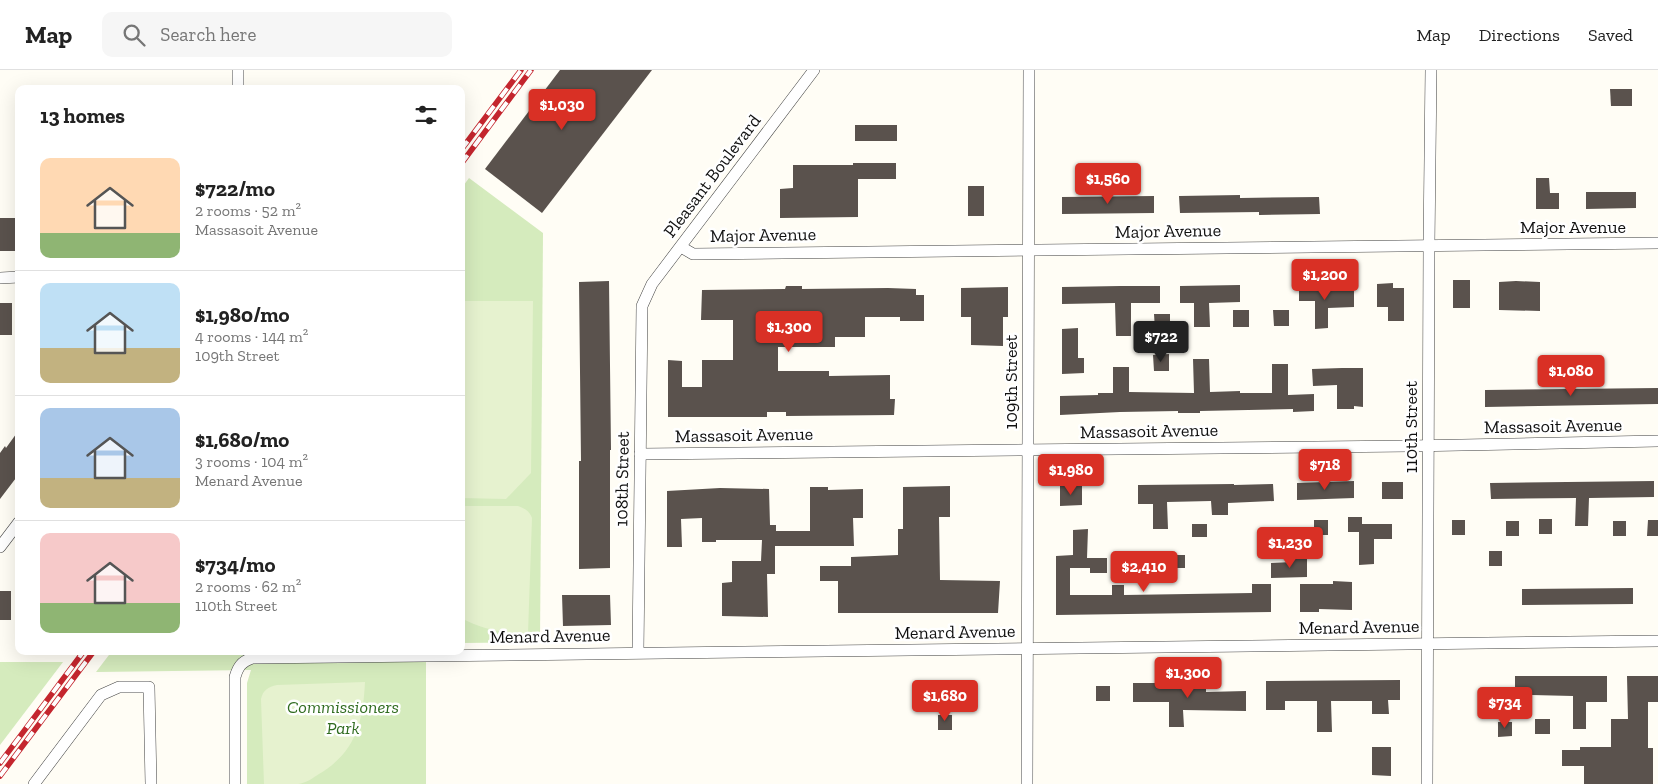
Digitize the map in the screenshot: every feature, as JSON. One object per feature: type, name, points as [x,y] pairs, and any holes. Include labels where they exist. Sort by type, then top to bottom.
[{"type":"street","points":[[238,70],[238,85]]},
{"type":"street","name":"Pleasant Boulevard","points":[[642,306],[652,284],[814,70]]},
{"type":"street","name":"109th Street","points":[[1027,784],[1030,70]]},
{"type":"street","name":"110th Street","points":[[1427,784],[1431,70]]},
{"type":"street","name":"Major Avenue","points":[[681,246],[693,254],[1658,244]]},
{"type":"street","points":[[0,278],[15,278]]},
{"type":"street","name":"108th Street","points":[[638,652],[642,306]]},
{"type":"street","name":"Massasoit Avenue","points":[[640,454],[1428,446],[1658,441]]},
{"type":"street","points":[[0,547],[15,527]]},
{"type":"street","name":"Menard Avenue","points":[[465,655],[1658,641]]},
{"type":"street","name":"Menard Avenue","points":[[235,784],[235,677],[239,666],[244,660],[252,658],[445,655]]},
{"type":"street","points":[[34,784],[101,695],[119,687],[149,687],[151,784]]},
{"type":"green space","points":[[469,178],[543,233],[540,642],[465,643],[465,184]]},
{"type":"green space","points":[[465,301],[533,301],[531,473],[506,499],[465,498]]},
{"type":"green space","points":[[465,506],[518,506],[527,511],[532,518],[528,633],[494,630],[465,620]]},
{"type":"green space","name":"Commissioners Park","points":[[109,655],[426,655],[426,784],[247,784],[247,683],[251,670],[96,672]]},
{"type":"green space","points":[[0,662],[63,662],[0,745]]},
{"type":"green space","points":[[365,682],[359,723],[355,735],[342,756],[332,765],[304,783],[264,784],[261,699],[265,691],[277,685]]},
{"type":"building","points":[[560,70],[652,70],[542,213],[485,169]]},
{"type":"building","points":[[1610,89],[1632,89],[1632,106],[1611,106]]},
{"type":"building","points":[[855,125],[897,125],[897,141],[855,141]]},
{"type":"building","points":[[853,163],[896,163],[896,179],[858,179],[858,217],[780,218],[780,189],[793,188],[793,165],[853,165]]},
{"type":"building","points":[[1536,178],[1549,178],[1550,193],[1559,193],[1559,209],[1536,209]]},
{"type":"building","points":[[968,186],[984,186],[984,216],[968,216]]},
{"type":"building","points":[[1586,192],[1636,192],[1636,208],[1586,209]]},
{"type":"building","points":[[1240,195],[1240,198],[1319,197],[1320,214],[1259,215],[1259,212],[1180,213],[1179,196]]},
{"type":"building","points":[[1154,196],[1154,213],[1062,214],[1062,197]]},
{"type":"building","points":[[0,218],[15,218],[15,251],[0,251]]},
{"type":"building","points":[[1453,280],[1470,280],[1470,308],[1453,308]]},
{"type":"building","points":[[609,281],[610,568],[579,569],[579,461],[581,461],[579,282]]},
{"type":"building","points":[[1499,282],[1540,282],[1540,311],[1499,310]]},
{"type":"building","points":[[1393,283],[1393,288],[1404,288],[1404,321],[1388,321],[1388,307],[1377,307],[1377,284]]},
{"type":"building","points":[[1299,284],[1320,284],[1320,291],[1354,290],[1354,307],[1328,308],[1328,328],[1315,329],[1315,301],[1299,301]]},
{"type":"building","points":[[1240,285],[1240,302],[1209,303],[1210,327],[1194,327],[1194,303],[1180,303],[1180,286]]},
{"type":"building","points":[[786,286],[802,286],[802,289],[916,289],[916,295],[924,295],[924,321],[900,321],[900,317],[865,317],[865,337],[835,337],[835,347],[778,347],[778,371],[829,371],[829,376],[890,375],[890,399],[895,399],[894,415],[786,416],[786,412],[767,412],[767,417],[668,417],[668,360],[682,361],[682,387],[702,387],[702,360],[733,360],[733,320],[701,320],[702,290],[785,289]]},
{"type":"building","points":[[1160,286],[1160,303],[1131,303],[1131,336],[1116,336],[1115,303],[1062,304],[1062,287]]},
{"type":"building","points":[[1008,287],[1008,317],[1003,317],[1003,346],[971,345],[971,317],[961,317],[961,288]]},
{"type":"building","points":[[0,303],[12,303],[12,335],[0,335]]},
{"type":"building","points":[[1233,310],[1249,310],[1249,327],[1233,327]]},
{"type":"building","points":[[1273,310],[1289,310],[1289,326],[1274,326]]},
{"type":"building","points":[[1154,314],[1170,314],[1170,330],[1155,330]]},
{"type":"building","points":[[1078,328],[1078,358],[1084,358],[1084,373],[1062,374],[1062,329]]},
{"type":"building","points":[[1169,354],[1169,371],[1154,371],[1153,355]]},
{"type":"building","points":[[1193,359],[1209,359],[1210,392],[1272,393],[1272,364],[1288,364],[1288,395],[1314,394],[1314,411],[1293,412],[1293,409],[1200,411],[1200,413],[1178,413],[1178,411],[1060,415],[1060,396],[1113,393],[1113,367],[1129,367],[1129,392],[1194,393]]},
{"type":"building","points":[[1363,368],[1363,407],[1354,406],[1354,409],[1337,409],[1337,385],[1313,386],[1312,369]]},
{"type":"building","points":[[1658,388],[1658,404],[1485,407],[1485,390]]},
{"type":"building","points":[[15,436],[15,479],[0,499],[0,453],[5,446],[6,448]]},
{"type":"building","points":[[1354,481],[1354,498],[1297,500],[1297,483]]},
{"type":"building","points":[[1654,481],[1654,497],[1589,498],[1588,526],[1575,526],[1576,498],[1491,499],[1490,483]]},
{"type":"building","points":[[1382,482],[1403,482],[1403,499],[1382,499]]},
{"type":"building","points":[[1273,484],[1274,501],[1228,503],[1228,515],[1212,515],[1211,501],[1167,502],[1168,529],[1153,529],[1153,504],[1138,504],[1138,485]]},
{"type":"building","points":[[950,486],[950,517],[939,517],[940,580],[1000,581],[998,613],[838,613],[838,581],[820,581],[820,566],[851,566],[851,557],[898,555],[898,529],[903,529],[903,487]]},
{"type":"building","points":[[1060,486],[1082,486],[1082,505],[1060,506]]},
{"type":"building","points":[[810,487],[828,487],[828,490],[863,489],[863,518],[853,518],[854,546],[775,546],[775,574],[767,574],[768,617],[722,616],[722,583],[732,582],[732,561],[761,561],[762,540],[716,540],[716,542],[702,542],[702,518],[681,519],[682,547],[667,547],[667,491],[720,488],[769,489],[770,525],[776,525],[776,531],[810,531]]},
{"type":"building","points":[[1348,517],[1362,517],[1362,524],[1392,524],[1392,539],[1374,539],[1374,564],[1359,565],[1359,532],[1348,532]]},
{"type":"building","points":[[1539,519],[1552,519],[1552,534],[1539,534]]},
{"type":"building","points":[[1314,520],[1328,520],[1328,535],[1314,535]]},
{"type":"building","points":[[1452,520],[1465,520],[1465,535],[1452,535]]},
{"type":"building","points":[[1648,520],[1658,520],[1658,536],[1647,536]]},
{"type":"building","points":[[1506,521],[1519,521],[1519,536],[1506,536]]},
{"type":"building","points":[[1613,521],[1626,521],[1626,536],[1613,536]]},
{"type":"building","points":[[1192,524],[1207,524],[1207,537],[1192,537]]},
{"type":"building","points":[[1088,529],[1087,558],[1107,558],[1107,573],[1090,573],[1090,568],[1070,568],[1070,595],[1112,595],[1112,585],[1124,585],[1124,595],[1252,593],[1252,584],[1271,584],[1271,612],[1056,615],[1056,556],[1073,555],[1073,530]]},
{"type":"building","points":[[1489,551],[1502,551],[1502,566],[1489,566]]},
{"type":"building","points":[[1170,555],[1185,555],[1185,568],[1170,568]]},
{"type":"building","points":[[1292,558],[1307,558],[1307,577],[1271,578],[1271,563],[1292,562]]},
{"type":"building","points":[[1333,581],[1352,582],[1352,610],[1319,609],[1319,612],[1300,612],[1300,584],[1333,584]]},
{"type":"building","points":[[1633,588],[1633,604],[1522,605],[1522,589]]},
{"type":"building","points":[[0,591],[11,591],[11,620],[0,620]]},
{"type":"building","points":[[562,595],[610,595],[611,625],[563,626]]},
{"type":"building","points":[[1515,676],[1607,676],[1607,702],[1586,702],[1586,729],[1573,729],[1573,696],[1532,695],[1532,708],[1515,707]]},
{"type":"building","points":[[1627,676],[1658,676],[1658,702],[1648,702],[1648,748],[1653,748],[1653,784],[1584,784],[1584,766],[1562,766],[1562,750],[1580,750],[1580,747],[1611,747],[1611,719],[1628,719]]},
{"type":"building","points":[[1400,680],[1400,700],[1388,700],[1389,714],[1372,714],[1372,701],[1331,701],[1332,732],[1317,732],[1317,701],[1285,701],[1285,710],[1266,710],[1266,681]]},
{"type":"building","points":[[1133,683],[1206,683],[1206,692],[1246,691],[1246,711],[1183,710],[1184,727],[1169,727],[1169,702],[1133,702]]},
{"type":"building","points":[[1096,686],[1110,686],[1110,701],[1096,701]]},
{"type":"building","points":[[938,715],[952,715],[952,730],[938,730]]},
{"type":"building","points":[[1535,719],[1550,719],[1550,734],[1535,734]]},
{"type":"building","points":[[1498,722],[1512,722],[1512,736],[1498,737]]},
{"type":"building","points":[[1372,747],[1391,747],[1391,776],[1372,775]]},
{"type":"railway","points":[[465,145],[521,70]]},
{"type":"railway","points":[[465,159],[531,70]]},
{"type":"railway","points":[[0,763],[81,655]]},
{"type":"railway","points":[[0,776],[91,655]]}]
